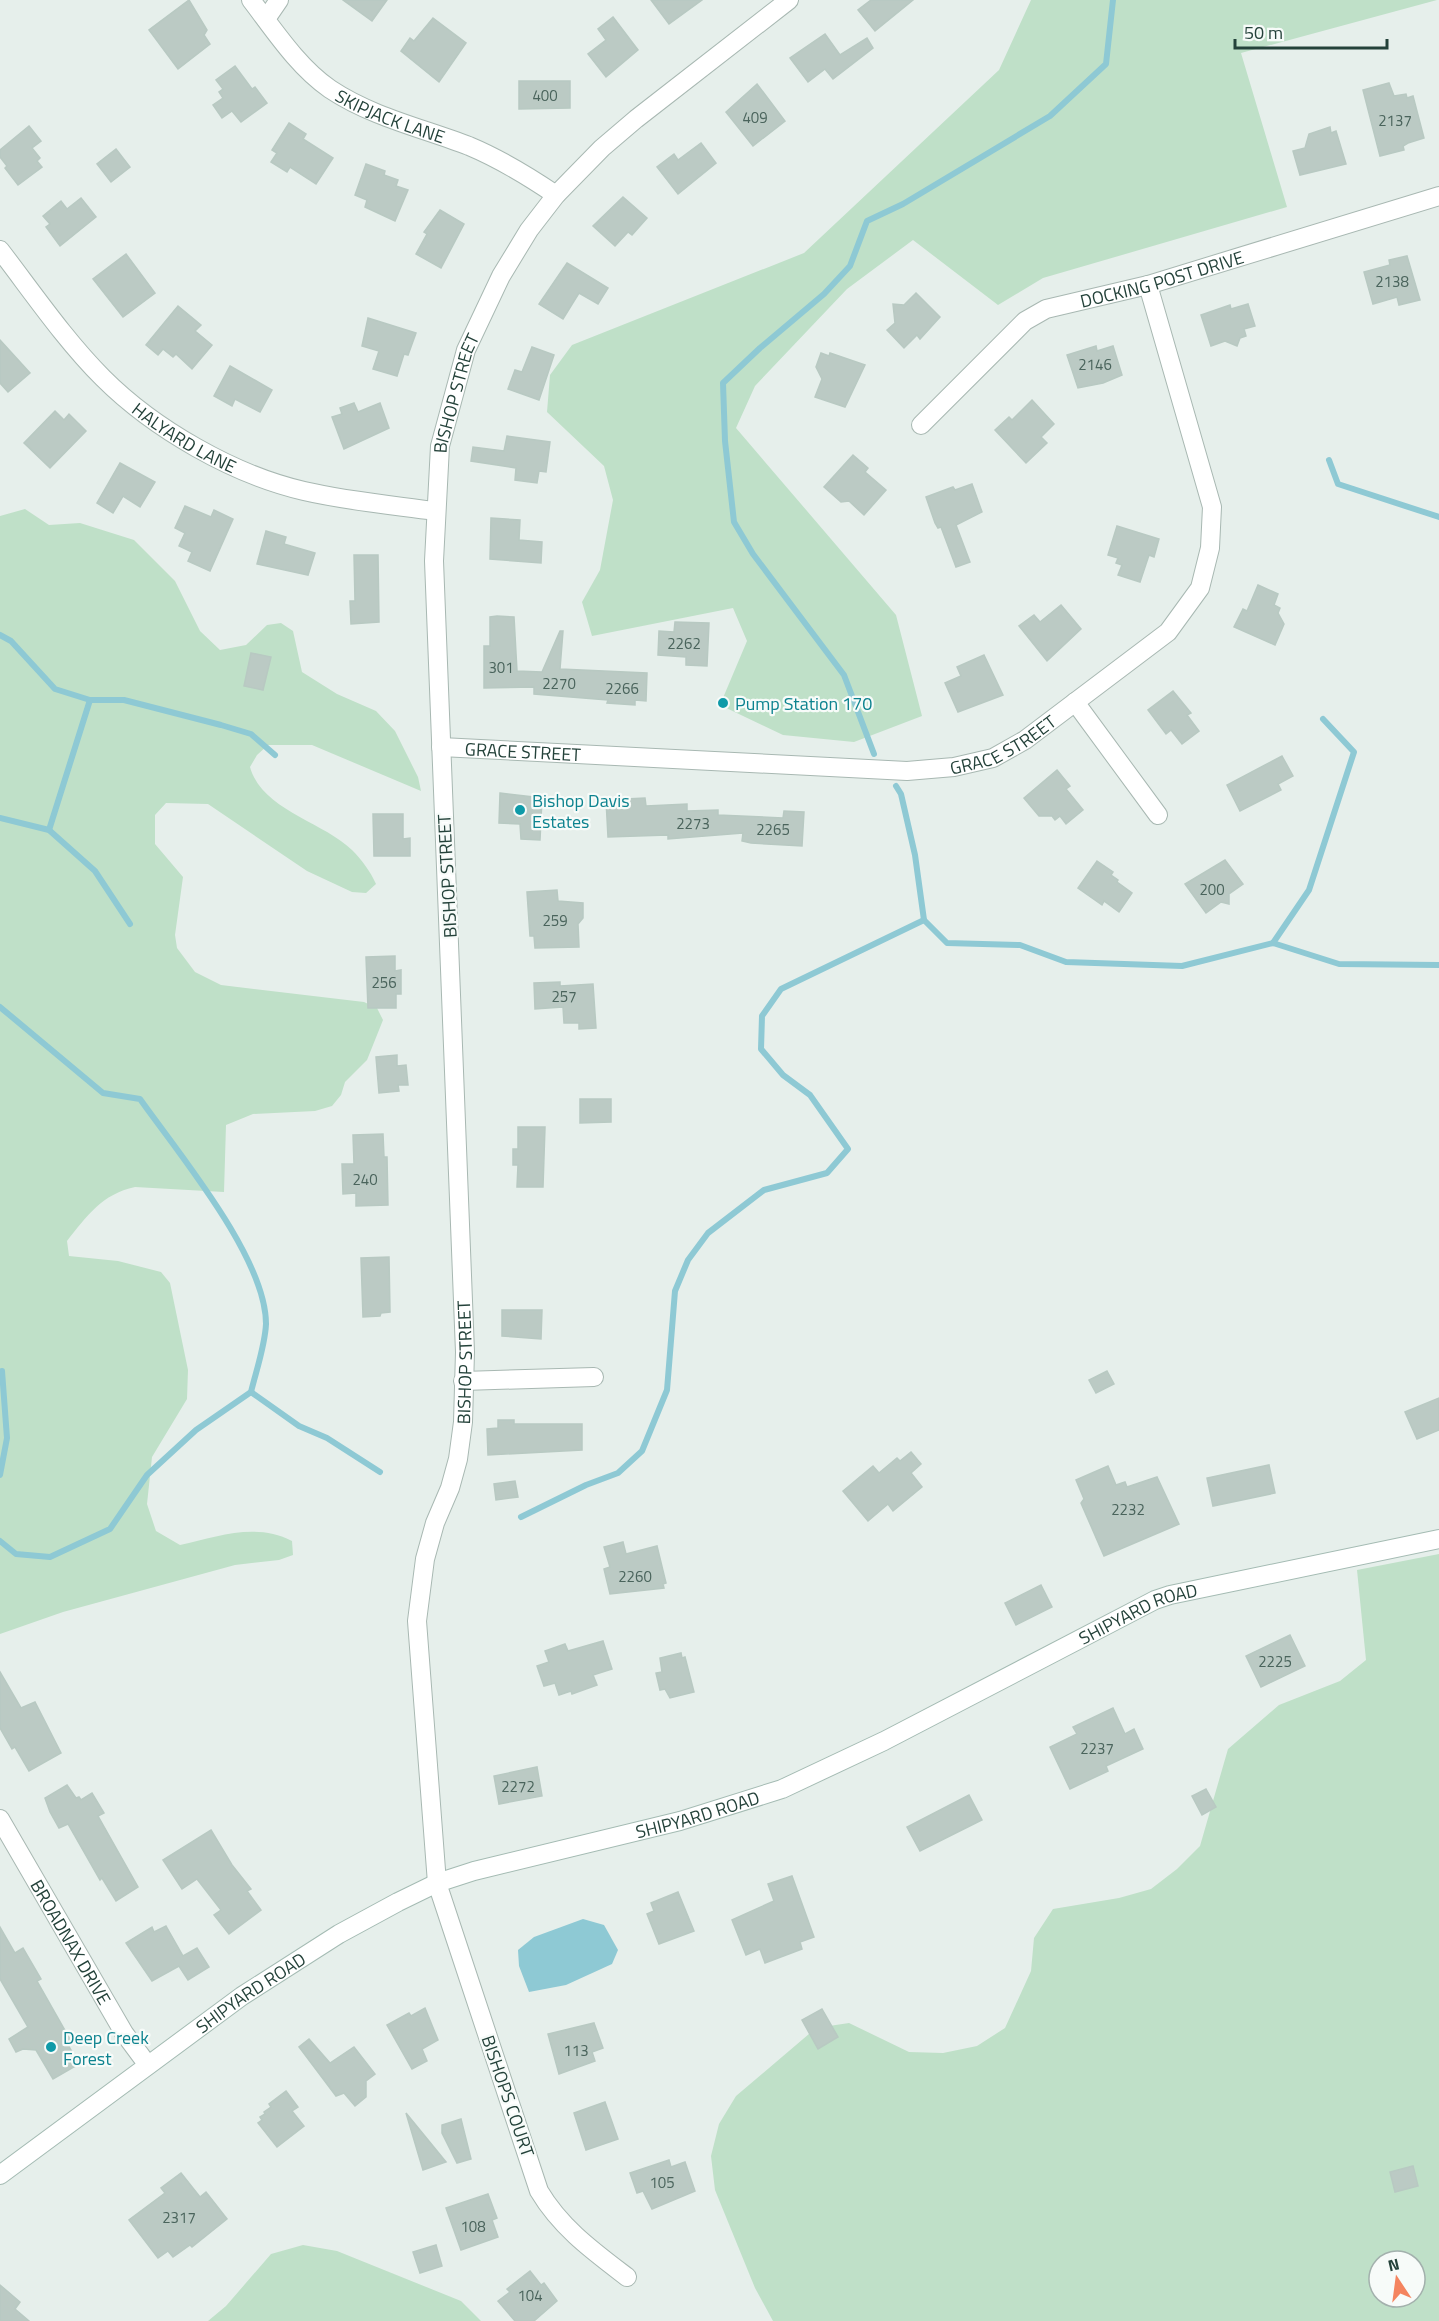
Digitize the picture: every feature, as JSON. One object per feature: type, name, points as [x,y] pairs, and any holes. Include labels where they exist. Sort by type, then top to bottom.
[{"type":"street","name":"SKIPJACK LANE","points":[[251,0],[312,74],[354,104],[493,156],[524,172],[556,195]]},
{"type":"street","points":[[266,19],[279,0]]},
{"type":"street","name":"BISHOP STREET","points":[[437,1883],[417,1621],[425,1559],[458,1459],[463,1422],[465,1298],[459,1226],[450,913],[441,747],[435,510],[440,446],[466,350],[501,276],[529,230],[556,195],[602,148],[636,119],[789,0]]},
{"type":"street","name":"DOCKING POST DRIVE","points":[[921,425],[1025,321],[1046,309],[1148,285],[1439,196]]},
{"type":"street","name":"HALYARD LANE","points":[[0,250],[103,378],[186,441],[236,468],[301,490],[349,500],[435,510]]},
{"type":"street","name":"GRACE STREET","points":[[441,747],[907,771],[954,767],[993,758],[1025,740],[1168,632],[1200,588],[1210,548],[1212,507],[1148,285]]},
{"type":"street","points":[[1075,702],[1158,815]]},
{"type":"street","points":[[463,1382],[594,1377]]},
{"type":"street","name":"SHIPYARD ROAD","points":[[0,2175],[147,2064],[242,1996],[339,1934],[437,1883],[554,1850],[680,1821],[782,1789],[884,1742],[1162,1597],[1439,1539]]},
{"type":"street","name":"BROADNAX DRIVE","points":[[0,1818],[124,2033],[147,2064]]},
{"type":"street","name":"BISHOPS COURT","points":[[437,1883],[539,2191],[552,2213],[569,2232],[627,2277]]},
{"type":"green space","points":[[1031,0],[1437,0],[1241,53],[1287,207],[1043,278],[998,305],[913,240],[847,289],[755,386],[736,428],[896,615],[922,716],[854,742],[783,735],[720,705],[747,641],[733,608],[592,636],[582,602],[600,570],[613,500],[604,466],[547,412],[550,375],[572,345],[804,253],[999,70]]},
{"type":"green space","points":[[25,509],[49,525],[80,523],[134,540],[175,581],[200,631],[220,650],[246,645],[267,625],[281,623],[293,631],[302,672],[337,694],[376,711],[395,731],[418,777],[421,791],[312,745],[268,745],[257,755],[250,767],[257,782],[280,805],[339,840],[356,854],[376,884],[366,893],[352,892],[307,871],[208,804],[166,803],[155,815],[155,844],[183,877],[175,935],[177,948],[195,972],[221,985],[364,1002],[377,1008],[383,1020],[367,1060],[345,1082],[341,1095],[332,1106],[315,1111],[253,1114],[226,1125],[224,1192],[135,1187],[123,1190],[96,1207],[67,1241],[69,1256],[118,1261],[161,1272],[170,1283],[188,1370],[187,1399],[152,1457],[147,1504],[156,1531],[180,1545],[222,1535],[264,1532],[292,1541],[293,1555],[279,1560],[235,1565],[63,1612],[0,1634],[0,516]]},
{"type":"green space","points":[[1439,1554],[1439,2321],[773,2321],[755,2288],[715,2190],[711,2156],[719,2124],[736,2096],[816,2028],[849,2023],[909,2052],[943,2053],[977,2046],[1005,2028],[1031,1971],[1034,1938],[1053,1909],[1119,1898],[1151,1889],[1177,1869],[1200,1846],[1228,1749],[1279,1705],[1340,1681],[1366,1660],[1357,1570]]},
{"type":"green space","points":[[303,2245],[337,2251],[461,2301],[481,2321],[208,2321],[226,2306],[271,2254]]},
{"type":"water","points":[[583,1919],[604,1925],[618,1950],[612,1964],[566,1985],[529,1992],[519,1966],[518,1950],[534,1937]]},
{"type":"building","points":[[189,0],[207,30],[204,35],[210,44],[178,69],[149,30]]},
{"type":"building","points":[[343,0],[387,0],[372,21]]},
{"type":"building","points":[[651,0],[702,0],[669,24]]},
{"type":"building","points":[[871,0],[913,0],[875,31],[858,10]]},
{"type":"building","points":[[613,17],[638,50],[606,77],[588,54],[606,40],[598,29]]},
{"type":"building","points":[[433,18],[466,43],[439,82],[401,51],[410,38],[414,41]]},
{"type":"building","points":[[825,34],[840,55],[867,38],[873,48],[833,79],[825,69],[808,82],[790,58]]},
{"type":"building","points":[[235,66],[252,89],[255,87],[267,103],[241,122],[232,111],[222,118],[213,105],[223,98],[219,92],[223,89],[216,80]]},
{"type":"building","points":[[519,81],[570,81],[570,108],[519,109]]},
{"type":"building","points":[[1389,83],[1394,96],[1406,94],[1407,98],[1413,96],[1424,138],[1403,146],[1404,150],[1380,156],[1363,90]]},
{"type":"building","points":[[757,84],[785,121],[753,146],[726,112]]},
{"type":"building","points":[[289,123],[306,134],[303,139],[333,158],[316,184],[290,167],[287,172],[271,162],[277,153],[272,150]]},
{"type":"building","points":[[29,126],[41,141],[32,148],[40,158],[37,161],[42,167],[18,185],[5,168],[7,166],[0,157],[0,150]]},
{"type":"building","points":[[1330,127],[1331,133],[1336,131],[1346,164],[1300,175],[1293,151],[1305,148],[1309,134]]},
{"type":"building","points":[[701,143],[716,163],[678,194],[657,167],[674,154],[678,160]]},
{"type":"building","points":[[116,149],[130,167],[111,182],[97,164]]},
{"type":"building","points":[[366,164],[385,171],[384,175],[398,180],[396,186],[408,190],[395,221],[365,207],[367,200],[355,195]]},
{"type":"building","points":[[623,197],[647,218],[632,235],[628,232],[615,246],[593,226]]},
{"type":"building","points":[[81,198],[96,217],[60,246],[46,227],[50,224],[43,216],[61,201],[67,209]]},
{"type":"building","points":[[440,210],[464,224],[441,268],[416,254],[427,234],[424,232]]},
{"type":"building","points":[[126,254],[155,293],[123,317],[93,279]]},
{"type":"building","points":[[1407,256],[1420,300],[1399,305],[1397,297],[1373,304],[1364,272],[1390,265],[1389,260]]},
{"type":"building","points":[[567,263],[608,288],[598,304],[579,293],[563,319],[539,304]]},
{"type":"building","points":[[916,293],[940,317],[920,339],[917,335],[904,348],[887,330],[895,323],[893,304],[904,305]]},
{"type":"building","points":[[1248,304],[1255,326],[1244,329],[1246,336],[1240,338],[1237,346],[1225,341],[1211,346],[1201,315],[1230,305],[1231,309]]},
{"type":"building","points":[[178,306],[201,325],[195,331],[212,345],[192,369],[176,354],[173,357],[163,349],[158,355],[146,345]]},
{"type":"building","points":[[368,318],[416,333],[408,355],[404,354],[397,376],[373,369],[379,351],[362,346]]},
{"type":"building","points":[[0,340],[30,373],[8,392],[0,383]]},
{"type":"building","points":[[1096,346],[1097,351],[1113,346],[1122,375],[1103,383],[1078,388],[1067,355]]},
{"type":"building","points":[[532,347],[554,355],[539,400],[508,389],[515,370],[522,372]]},
{"type":"building","points":[[821,353],[829,356],[830,353],[865,365],[845,407],[815,397],[822,379],[816,367]]},
{"type":"building","points":[[230,366],[272,390],[260,412],[235,399],[232,406],[214,396]]},
{"type":"building","points":[[1032,400],[1054,424],[1041,437],[1047,443],[1026,463],[995,430],[1009,417],[1012,420]]},
{"type":"building","points":[[354,403],[358,412],[380,403],[389,428],[344,449],[332,417],[342,414],[340,408]]},
{"type":"building","points":[[55,411],[64,420],[69,414],[86,431],[50,468],[24,443]]},
{"type":"building","points":[[507,436],[550,442],[546,472],[539,471],[537,483],[515,480],[516,468],[471,461],[473,447],[504,451]]},
{"type":"building","points":[[853,455],[868,468],[865,472],[886,490],[864,515],[849,501],[841,502],[824,487]]},
{"type":"building","points":[[120,463],[155,482],[140,507],[123,496],[113,513],[97,503]]},
{"type":"building","points":[[972,484],[982,512],[956,525],[970,562],[956,567],[941,527],[938,528],[935,523],[926,497],[953,487],[955,490]]},
{"type":"building","points":[[185,506],[211,517],[214,510],[233,519],[210,571],[188,561],[192,552],[179,546],[185,533],[175,528]]},
{"type":"building","points":[[491,518],[520,520],[519,540],[542,542],[541,563],[490,559]]},
{"type":"building","points":[[1117,526],[1159,539],[1154,557],[1149,555],[1140,582],[1118,575],[1122,565],[1116,563],[1118,558],[1108,555]]},
{"type":"building","points":[[266,531],[286,537],[284,544],[315,553],[308,575],[257,564]]},
{"type":"building","points":[[354,555],[378,555],[379,622],[351,624],[350,601],[355,601]]},
{"type":"building","points":[[1258,585],[1278,594],[1274,605],[1280,608],[1278,613],[1284,624],[1275,645],[1234,627],[1243,609],[1247,611]]},
{"type":"building","points":[[1061,605],[1081,629],[1047,661],[1019,626],[1034,615],[1040,622]]},
{"type":"building","points":[[490,617],[514,617],[517,671],[542,672],[560,631],[563,631],[560,669],[647,673],[646,701],[635,700],[635,705],[607,703],[608,700],[534,694],[534,687],[484,688],[484,646],[490,646]]},
{"type":"building","points":[[675,622],[709,623],[707,666],[686,665],[686,657],[658,655],[659,631],[674,632]]},
{"type":"building","points":[[251,653],[271,657],[263,690],[244,686]]},
{"type":"building","points":[[984,655],[1003,695],[958,712],[945,683],[961,676],[957,667]]},
{"type":"building","points":[[1173,691],[1191,713],[1187,715],[1199,731],[1182,744],[1171,730],[1166,734],[1148,710]]},
{"type":"building","points":[[1282,756],[1293,776],[1278,784],[1281,790],[1240,811],[1227,785]]},
{"type":"building","points":[[1057,770],[1070,786],[1066,789],[1083,810],[1066,824],[1060,816],[1055,820],[1052,816],[1039,816],[1024,798]]},
{"type":"building","name":"Bishop Davis Estates","points":[[500,793],[542,798],[540,840],[521,839],[520,824],[499,823]]},
{"type":"building","points":[[645,798],[646,806],[687,804],[687,811],[718,810],[718,815],[783,818],[784,811],[804,812],[802,846],[751,843],[742,841],[743,833],[668,839],[668,835],[608,837],[606,800]]},
{"type":"building","points":[[373,814],[403,814],[403,839],[410,838],[410,856],[374,856]]},
{"type":"building","points":[[1225,860],[1243,884],[1229,894],[1229,904],[1221,902],[1206,913],[1185,884]]},
{"type":"building","points":[[1097,861],[1113,872],[1111,875],[1118,880],[1117,882],[1132,893],[1119,912],[1104,901],[1102,905],[1078,888]]},
{"type":"building","points":[[557,890],[558,901],[583,903],[583,918],[578,924],[579,947],[535,948],[534,936],[530,936],[527,892]]},
{"type":"building","points":[[395,956],[395,971],[401,970],[401,994],[396,994],[396,1008],[368,1008],[366,957]]},
{"type":"building","points":[[560,982],[560,986],[593,984],[596,1028],[579,1029],[579,1023],[564,1023],[563,1007],[535,1009],[534,983]]},
{"type":"building","points":[[397,1055],[397,1066],[406,1065],[408,1085],[398,1085],[399,1091],[379,1093],[376,1057]]},
{"type":"building","points":[[580,1099],[611,1099],[611,1122],[580,1123]]},
{"type":"building","points":[[518,1127],[545,1127],[543,1187],[517,1187],[518,1165],[513,1165],[513,1149],[518,1149]]},
{"type":"building","points":[[383,1134],[384,1157],[387,1157],[388,1205],[356,1206],[356,1193],[343,1194],[342,1164],[354,1164],[353,1135]]},
{"type":"building","points":[[389,1257],[390,1312],[381,1313],[380,1316],[363,1317],[361,1258]]},
{"type":"building","points":[[502,1310],[542,1310],[541,1339],[502,1336]]},
{"type":"building","points":[[1107,1371],[1114,1384],[1096,1393],[1089,1380]]},
{"type":"building","points":[[1439,1398],[1439,1430],[1417,1439],[1405,1412]]},
{"type":"building","points":[[498,1420],[514,1420],[514,1424],[582,1424],[582,1450],[488,1455],[487,1429],[498,1428]]},
{"type":"building","points":[[911,1452],[921,1464],[911,1473],[922,1487],[893,1511],[888,1504],[868,1521],[843,1491],[873,1466],[879,1473],[897,1458],[900,1461]]},
{"type":"building","points":[[1269,1465],[1275,1493],[1213,1506],[1207,1478]]},
{"type":"building","points":[[1108,1466],[1116,1485],[1125,1482],[1127,1487],[1157,1477],[1179,1524],[1104,1556],[1081,1503],[1084,1499],[1076,1480]]},
{"type":"building","points":[[515,1481],[518,1497],[496,1500],[494,1484]]},
{"type":"building","points":[[623,1542],[626,1554],[657,1546],[666,1583],[663,1584],[664,1588],[610,1594],[604,1569],[610,1567],[604,1547]]},
{"type":"building","points":[[1041,1585],[1052,1607],[1016,1625],[1005,1603]]},
{"type":"building","points":[[1290,1635],[1305,1666],[1261,1687],[1246,1656]]},
{"type":"building","points":[[603,1641],[612,1669],[593,1675],[597,1685],[572,1694],[571,1691],[559,1695],[555,1683],[544,1686],[537,1666],[549,1662],[545,1651],[565,1644],[568,1651]]},
{"type":"building","points":[[681,1653],[682,1658],[685,1657],[694,1692],[670,1698],[665,1689],[660,1690],[656,1673],[662,1672],[660,1658]]},
{"type":"building","points":[[0,1672],[21,1708],[35,1702],[61,1753],[29,1771],[15,1747],[12,1749],[0,1728]]},
{"type":"building","points":[[1113,1708],[1125,1734],[1134,1729],[1143,1749],[1106,1766],[1108,1771],[1070,1789],[1050,1747],[1077,1734],[1073,1727]]},
{"type":"building","points":[[537,1767],[542,1796],[499,1804],[494,1776]]},
{"type":"building","points":[[67,1785],[76,1798],[79,1797],[81,1800],[92,1793],[104,1813],[98,1816],[138,1887],[116,1901],[102,1878],[100,1880],[68,1824],[59,1828],[50,1812],[45,1798]]},
{"type":"building","points":[[1206,1789],[1216,1807],[1202,1815],[1192,1796]]},
{"type":"building","points":[[969,1795],[982,1820],[920,1851],[907,1827]]},
{"type":"building","points":[[211,1830],[232,1865],[251,1889],[247,1891],[261,1910],[229,1934],[214,1915],[221,1910],[197,1879],[182,1889],[163,1860]]},
{"type":"building","points":[[792,1876],[814,1937],[800,1942],[802,1949],[765,1963],[760,1949],[746,1955],[732,1920],[774,1901],[768,1884]]},
{"type":"building","points":[[678,1892],[694,1931],[659,1944],[647,1914],[654,1911],[651,1903]]},
{"type":"building","points":[[166,1926],[183,1956],[197,1948],[209,1967],[188,1980],[179,1966],[152,1981],[126,1943],[152,1927],[154,1932]]},
{"type":"building","points":[[0,1927],[15,1953],[23,1948],[41,1979],[37,1981],[71,2041],[67,2043],[79,2064],[53,2079],[36,2050],[23,2049],[16,2052],[9,2039],[28,2027],[0,1979]]},
{"type":"building","points":[[425,2008],[438,2040],[422,2049],[427,2061],[412,2069],[387,2025],[409,2013],[411,2016]]},
{"type":"building","points":[[822,2009],[838,2037],[818,2049],[802,2020]]},
{"type":"building","points":[[594,2023],[603,2048],[592,2052],[595,2061],[559,2074],[548,2034]]},
{"type":"building","points":[[309,2039],[330,2063],[354,2047],[375,2074],[366,2081],[366,2097],[355,2106],[344,2093],[336,2096],[299,2047]]},
{"type":"building","points":[[286,2091],[298,2107],[292,2111],[304,2126],[277,2147],[258,2123],[262,2120],[260,2117],[265,2114],[264,2112],[271,2107],[269,2104]]},
{"type":"building","points":[[605,2102],[618,2139],[586,2150],[574,2113]]},
{"type":"building","points":[[406,2113],[446,2162],[423,2170]]},
{"type":"building","points":[[461,2119],[471,2159],[457,2163],[442,2133],[442,2125]]},
{"type":"building","points":[[669,2160],[671,2167],[685,2162],[695,2191],[652,2209],[643,2191],[637,2193],[630,2173]]},
{"type":"building","points":[[1413,2166],[1418,2186],[1395,2192],[1390,2172]]},
{"type":"building","points":[[181,2173],[200,2197],[206,2192],[227,2219],[192,2247],[190,2245],[173,2257],[168,2251],[158,2258],[129,2220],[165,2193],[161,2188]]},
{"type":"building","points":[[488,2194],[497,2218],[492,2220],[498,2237],[461,2250],[446,2208]]},
{"type":"building","points":[[436,2245],[442,2266],[420,2273],[413,2252]]},
{"type":"building","points":[[530,2271],[541,2285],[544,2283],[557,2301],[534,2321],[515,2321],[498,2301],[510,2292],[507,2289]]},
{"type":"building","points":[[0,2285],[20,2302],[15,2309],[29,2321],[0,2321]]},
{"type":"waterway","points":[[874,754],[844,675],[753,554],[734,522],[725,441],[723,383],[824,294],[850,266],[867,221],[903,204],[1050,116],[1106,64],[1113,0]]},
{"type":"waterway","points":[[1329,460],[1338,484],[1439,517]]},
{"type":"waterway","points":[[0,635],[11,641],[55,689],[90,700],[124,700],[221,725],[251,734],[275,755]]},
{"type":"waterway","points":[[49,830],[90,700]]},
{"type":"waterway","points":[[1273,943],[1309,890],[1354,752],[1323,719]]},
{"type":"waterway","points":[[896,786],[901,794],[915,855],[924,920],[947,943],[1020,945],[1066,962],[1182,966],[1273,943],[1339,964],[1439,965]]},
{"type":"waterway","points":[[0,818],[49,830],[95,871],[130,924]]},
{"type":"waterway","points":[[521,1517],[586,1485],[618,1473],[642,1451],[667,1390],[675,1291],[688,1260],[708,1233],[764,1190],[827,1173],[848,1149],[810,1095],[783,1075],[761,1049],[762,1016],[781,989],[924,920]]},
{"type":"waterway","points":[[0,1007],[103,1093],[140,1099],[218,1207],[236,1238],[252,1269],[262,1298],[266,1324],[251,1392],[196,1430],[147,1475],[110,1529],[50,1557],[16,1554],[0,1541]]},
{"type":"waterway","points":[[0,1475],[7,1438],[2,1371]]},
{"type":"waterway","points":[[251,1392],[299,1426],[327,1438],[380,1472]]},
{"type":"place","name":"Pump Station 170","points":[[723,703]]},
{"type":"place","name":"Bishop Davis Estates","points":[[520,810]]},
{"type":"place","name":"Deep Creek Forest","points":[[51,2047]]}]
